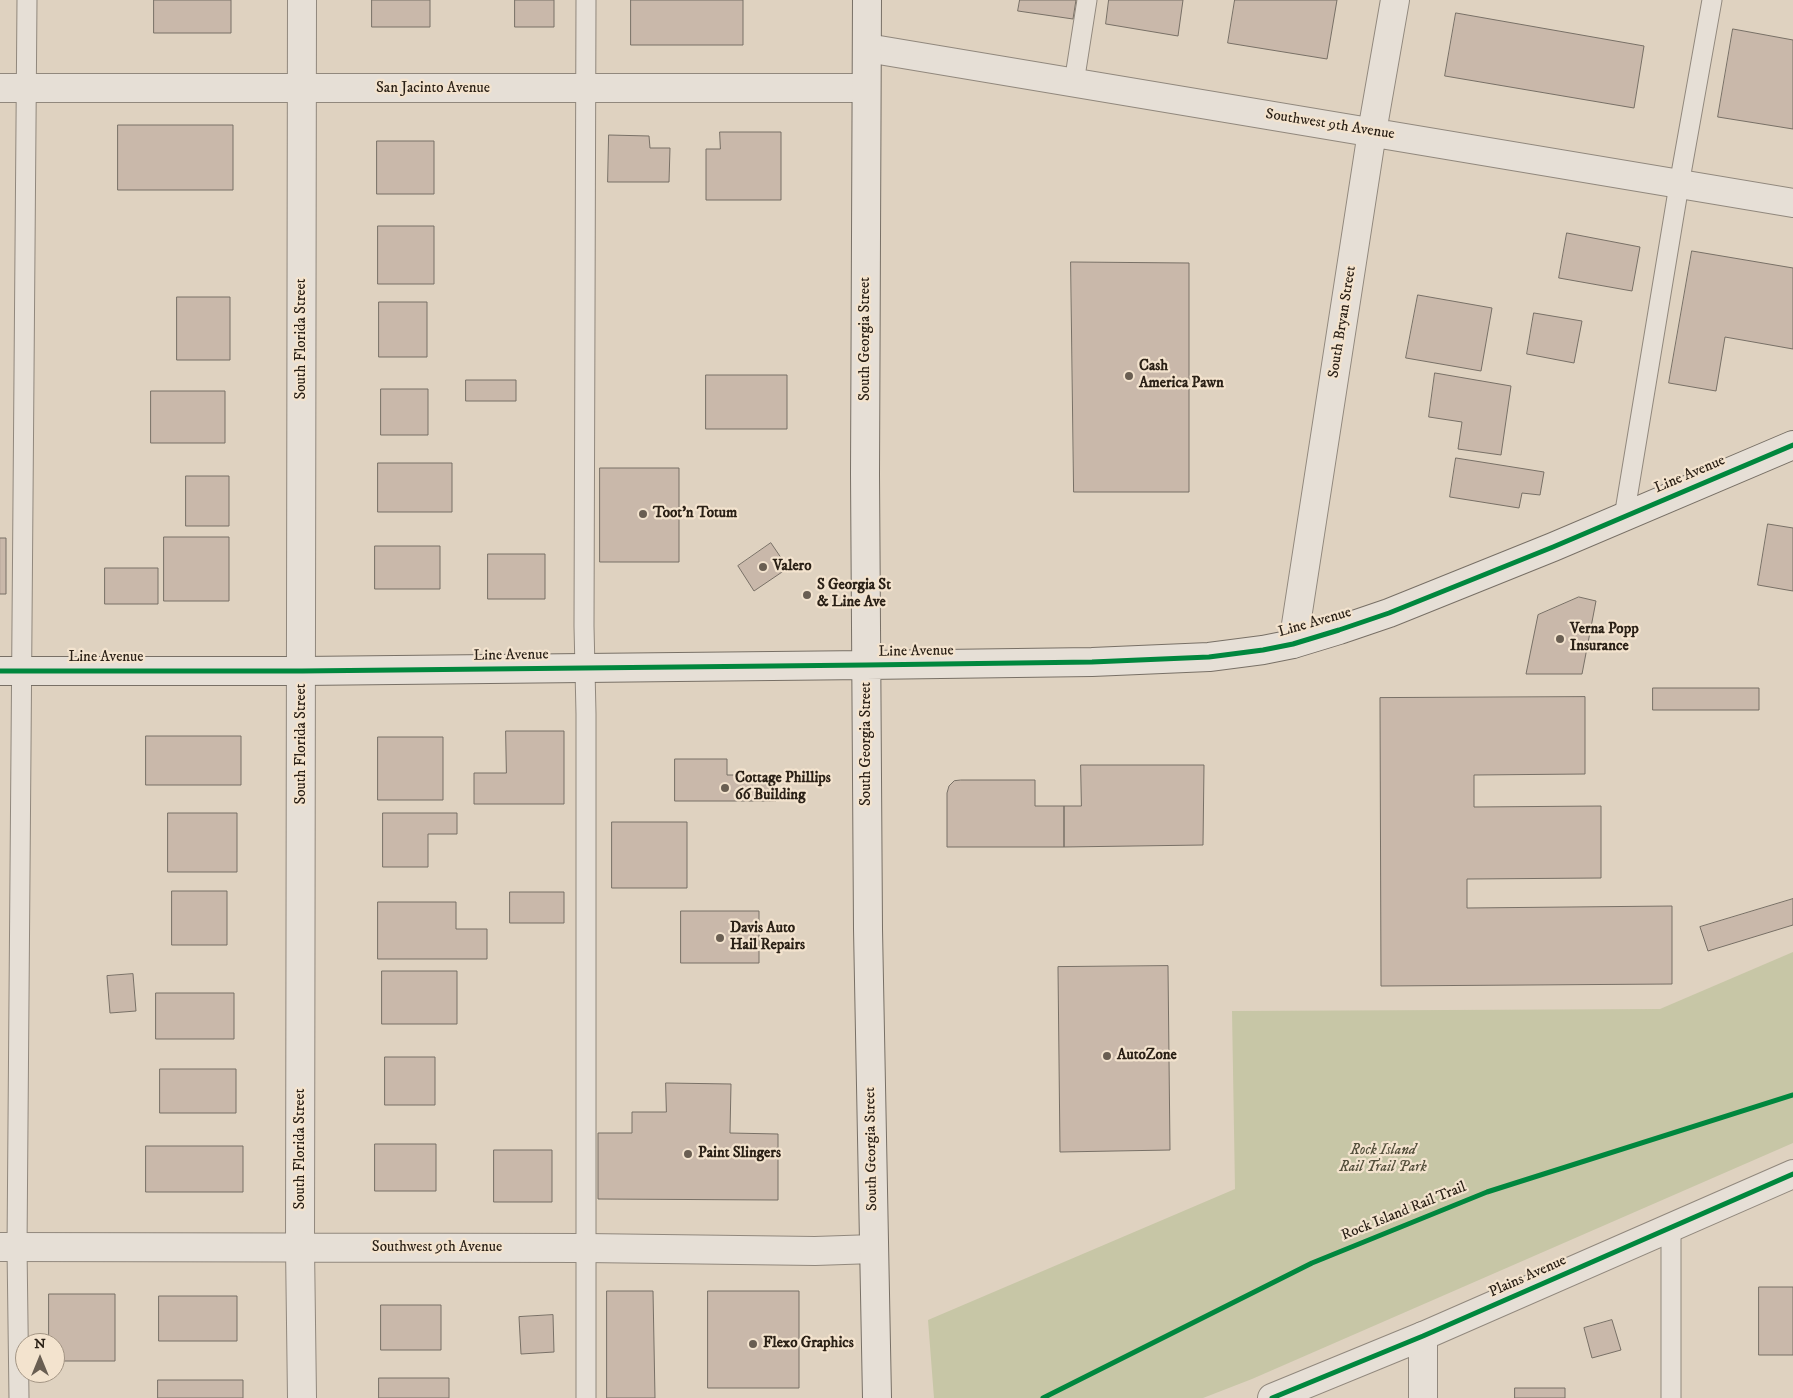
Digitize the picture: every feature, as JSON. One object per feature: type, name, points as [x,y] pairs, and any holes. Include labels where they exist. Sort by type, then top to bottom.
[{"type":"street","name":"South Florida Street","points":[[302,0],[300,1248],[302,1398]]},
{"type":"street","name":"South Georgia Street","points":[[867,0],[866,665],[868,988],[878,1398]]},
{"type":"street","name":"South Bryan Street","points":[[1293,644],[1372,132],[1395,0]]},
{"type":"street","name":"Southwest 9th Avenue","points":[[867,48],[1793,202]]},
{"type":"street","name":"San Jacinto Avenue","points":[[0,88],[302,90],[866,88]]},
{"type":"street","name":"Line Avenue","points":[[11,671],[302,671],[866,665],[1148,660],[1209,657],[1293,644],[1389,613],[1492,572],[1793,445]]},
{"type":"street","name":"Plains Avenue","points":[[1272,1398],[1423,1336],[1793,1174]]},
{"type":"street","name":"Southwest 9th Avenue","points":[[9,1247],[586,1248],[814,1251],[874,1249]]},
{"type":"street","points":[[1423,1336],[1423,1398]]},
{"type":"lane","points":[[19,1398],[9,1247],[11,671],[27,88],[27,0]]},
{"type":"lane","points":[[586,0],[586,1398]]},
{"type":"lane","points":[[1074,83],[1087,0]]},
{"type":"lane","points":[[1624,517],[1679,184],[1712,0]]},
{"type":"lane","points":[[1671,1228],[1671,1398]]},
{"type":"green space","name":"Rock Island Rail Trail Park","points":[[1793,952],[1793,1143],[1252,1379],[1203,1398],[934,1398],[928,1320],[1235,1189],[1232,1011],[1660,1009]]},
{"type":"building","points":[[154,0],[231,0],[231,33],[154,33]]},
{"type":"building","points":[[372,0],[430,0],[430,27],[372,27]]},
{"type":"building","points":[[515,0],[554,0],[554,27],[515,27]]},
{"type":"building","points":[[631,0],[743,0],[743,45],[631,45]]},
{"type":"building","points":[[1020,0],[1076,0],[1073,19],[1018,11]]},
{"type":"building","points":[[1109,0],[1183,0],[1178,36],[1106,24]]},
{"type":"building","points":[[1235,0],[1337,0],[1327,59],[1228,43]]},
{"type":"building","points":[[1456,13],[1644,46],[1634,108],[1445,76]]},
{"type":"building","points":[[1733,29],[1793,40],[1793,129],[1718,117]]},
{"type":"building","points":[[118,125],[233,125],[233,190],[118,190]]},
{"type":"building","points":[[720,132],[781,132],[781,200],[706,200],[706,149],[720,149]]},
{"type":"building","points":[[609,135],[649,136],[650,148],[670,148],[669,182],[608,182]]},
{"type":"building","points":[[377,141],[434,141],[434,194],[377,194]]},
{"type":"building","points":[[378,226],[434,226],[434,284],[378,284]]},
{"type":"building","points":[[1567,233],[1640,247],[1632,291],[1559,278]]},
{"type":"building","points":[[1692,251],[1793,268],[1793,349],[1725,337],[1716,391],[1669,383]]},
{"type":"building","points":[[1071,262],[1189,263],[1189,492],[1074,492]]},
{"type":"building","points":[[1418,295],[1492,308],[1481,371],[1406,358]]},
{"type":"building","points":[[177,297],[230,297],[230,360],[177,360]]},
{"type":"building","points":[[379,302],[427,302],[427,357],[379,357]]},
{"type":"building","points":[[1534,313],[1582,321],[1574,363],[1527,354]]},
{"type":"building","points":[[1435,373],[1511,386],[1501,455],[1458,449],[1462,422],[1429,417]]},
{"type":"building","points":[[706,375],[787,375],[787,429],[706,429]]},
{"type":"building","points":[[466,380],[516,380],[516,401],[466,401]]},
{"type":"building","points":[[381,389],[428,389],[428,435],[381,435]]},
{"type":"building","points":[[151,391],[225,391],[225,443],[151,443]]},
{"type":"building","points":[[1456,458],[1544,472],[1540,495],[1522,493],[1519,508],[1450,497]]},
{"type":"building","points":[[378,463],[452,463],[452,512],[378,512]]},
{"type":"building","points":[[600,468],[679,468],[679,562],[600,562]]},
{"type":"building","points":[[186,476],[229,476],[229,526],[186,526]]},
{"type":"building","points":[[1768,524],[1793,528],[1793,591],[1758,585]]},
{"type":"building","points":[[164,537],[229,537],[229,601],[164,601]]},
{"type":"building","points":[[0,538],[6,538],[6,594],[0,594]]},
{"type":"building","name":"Valero","points":[[771,543],[788,568],[754,591],[738,566]]},
{"type":"building","points":[[375,546],[440,546],[440,589],[375,589]]},
{"type":"building","points":[[488,554],[545,554],[545,599],[488,599]]},
{"type":"building","points":[[105,568],[158,568],[158,604],[105,604]]},
{"type":"building","points":[[1579,597],[1596,601],[1582,674],[1526,674],[1538,615]]},
{"type":"building","points":[[1653,688],[1759,688],[1759,710],[1653,710]]},
{"type":"building","points":[[1585,697],[1585,774],[1474,775],[1474,807],[1601,806],[1601,878],[1467,879],[1467,908],[1672,906],[1672,984],[1381,986],[1380,698]]},
{"type":"building","points":[[506,731],[564,731],[564,804],[474,804],[474,773],[506,773]]},
{"type":"building","points":[[146,736],[241,736],[241,785],[146,785]]},
{"type":"building","points":[[378,737],[443,737],[443,800],[378,800]]},
{"type":"building","name":"Cottage Phillips 66 Building","points":[[675,759],[727,759],[727,775],[776,775],[776,801],[675,801]]},
{"type":"building","points":[[1081,765],[1204,765],[1203,845],[1064,847],[1064,806],[1081,806]]},
{"type":"building","points":[[1035,780],[1035,806],[1064,806],[1064,847],[947,847],[947,793],[949,786],[954,781]]},
{"type":"building","points":[[168,813],[237,813],[237,872],[168,872]]},
{"type":"building","points":[[383,813],[457,813],[457,834],[428,834],[428,867],[383,867]]},
{"type":"building","points":[[612,822],[687,822],[687,888],[612,888]]},
{"type":"building","points":[[172,891],[227,891],[227,945],[172,945]]},
{"type":"building","points":[[510,892],[564,892],[564,923],[510,923]]},
{"type":"building","points":[[1793,899],[1793,925],[1708,951],[1700,927]]},
{"type":"building","points":[[378,902],[456,902],[456,929],[487,929],[487,959],[378,959]]},
{"type":"building","points":[[681,911],[759,911],[759,963],[681,963]]},
{"type":"building","points":[[1168,966],[1170,1150],[1060,1152],[1058,967]]},
{"type":"building","points":[[382,971],[457,971],[457,1024],[382,1024]]},
{"type":"building","points":[[133,974],[136,1011],[110,1013],[107,976]]},
{"type":"building","points":[[156,993],[234,993],[234,1039],[156,1039]]},
{"type":"building","points":[[385,1057],[435,1057],[435,1105],[385,1105]]},
{"type":"building","points":[[160,1069],[236,1069],[236,1113],[160,1113]]},
{"type":"building","points":[[666,1083],[731,1084],[730,1133],[778,1134],[778,1200],[598,1199],[598,1133],[632,1133],[632,1112],[666,1112]]},
{"type":"building","points":[[375,1144],[436,1144],[436,1191],[375,1191]]},
{"type":"building","points":[[146,1146],[243,1146],[243,1192],[146,1192]]},
{"type":"building","points":[[494,1150],[552,1150],[552,1202],[494,1202]]},
{"type":"building","points":[[1759,1287],[1793,1287],[1793,1355],[1759,1355]]},
{"type":"building","points":[[607,1291],[653,1291],[655,1398],[607,1398]]},
{"type":"building","points":[[708,1291],[799,1291],[799,1388],[708,1388]]},
{"type":"building","points":[[49,1294],[115,1294],[115,1361],[65,1361],[65,1333],[49,1333]]},
{"type":"building","points":[[159,1296],[237,1296],[237,1341],[159,1341]]},
{"type":"building","points":[[381,1305],[441,1305],[441,1350],[381,1350]]},
{"type":"building","points":[[553,1315],[554,1352],[521,1354],[519,1317]]},
{"type":"building","points":[[1612,1320],[1621,1350],[1592,1358],[1584,1328]]},
{"type":"building","points":[[379,1378],[449,1378],[449,1398],[379,1398]]},
{"type":"building","points":[[158,1380],[243,1380],[243,1398],[158,1398]]},
{"type":"building","points":[[1515,1388],[1565,1388],[1565,1398],[1515,1398]]},
{"type":"cycle path","points":[[0,671],[302,671],[866,665],[1092,662],[1209,657],[1293,644],[1389,613],[1553,547],[1793,445]]},
{"type":"cycle path","name":"Rock Island Rail Trail","points":[[1043,1398],[1312,1263],[1487,1192],[1793,1095]]},
{"type":"cycle path","points":[[1272,1398],[1423,1336],[1793,1174]]},
{"type":"place","name":"Cash America Pawn","points":[[1129,376]]},
{"type":"place","name":"Toot'n Totum","points":[[643,514]]},
{"type":"place","name":"Valero","points":[[763,567]]},
{"type":"place","name":"S Georgia St & Line Ave","points":[[807,595]]},
{"type":"place","name":"Verna Popp Insurance","points":[[1560,639]]},
{"type":"place","name":"Cottage Phillips 66 Building","points":[[725,788]]},
{"type":"place","name":"Davis Auto Hail Repairs","points":[[720,938]]},
{"type":"place","name":"AutoZone","points":[[1107,1056]]},
{"type":"place","name":"Paint Slingers","points":[[688,1154]]},
{"type":"place","name":"Flexo Graphics","points":[[753,1344]]}]
